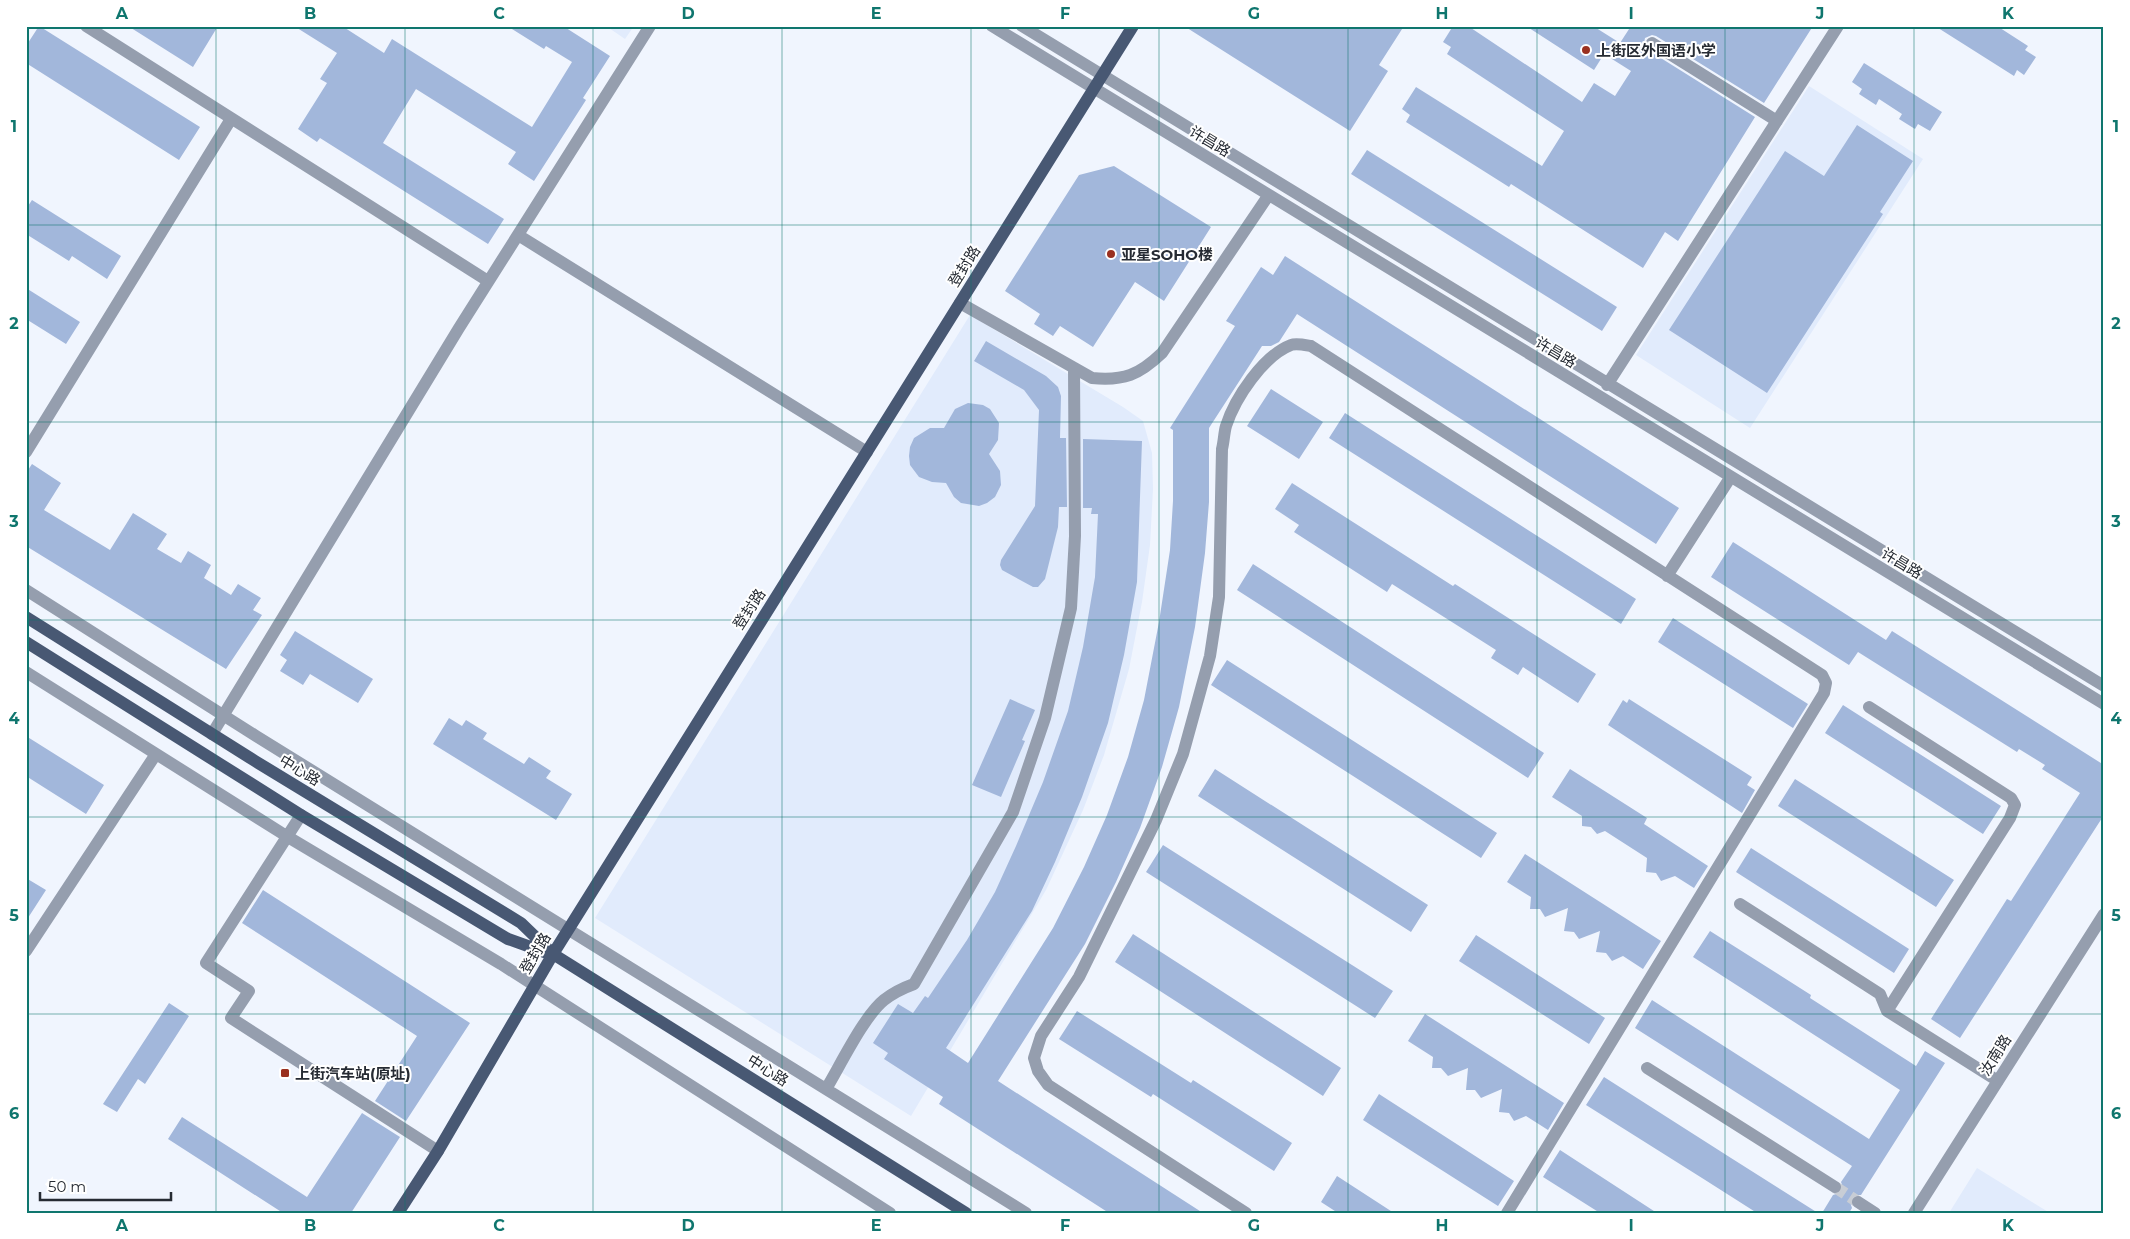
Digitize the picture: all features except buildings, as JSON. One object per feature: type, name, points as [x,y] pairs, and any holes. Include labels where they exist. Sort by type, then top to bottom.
[{"type":"main road","name":"登封路","points":[[398,1213],[438,1150],[552,954],[1133,26]]},
{"type":"main road","name":"中心路","points":[[26,617],[212,734],[521,923],[552,954],[966,1213]]},
{"type":"main road","name":"中心路","points":[[26,642],[301,815],[508,939],[552,954]]},
{"type":"street","points":[[86,26],[488,281]]},
{"type":"street","points":[[212,734],[488,281],[650,26]]},
{"type":"street","name":"许昌路","points":[[992,26],[1730,478],[2104,704]]},
{"type":"street","name":"许昌路","points":[[1022,26],[1607,385],[2104,686]]},
{"type":"street","points":[[1607,385],[1838,26]]},
{"type":"street","points":[[1652,43],[1777,122]]},
{"type":"street","points":[[26,452],[231,118]]},
{"type":"street","points":[[960,302],[1092,378],[1114,380],[1146,368],[1162,353],[1268,196]]},
{"type":"street","points":[[518,235],[867,452]]},
{"type":"street","points":[[1246,1213],[1048,1085],[1038,1071],[1034,1058],[1045,1029],[1079,976],[1156,820],[1183,754],[1210,656],[1219,598],[1222,449],[1226,426],[1244,389],[1260,368],[1293,344],[1310,346],[1822,675],[1826,683],[1824,694],[1507,1213]]},
{"type":"street","points":[[826,1089],[871,1015],[894,992],[914,984],[1013,812],[1029,771],[1045,718],[1071,608],[1075,536],[1074,368]]},
{"type":"street","points":[[1667,576],[1730,478]]},
{"type":"street","points":[[26,590],[1026,1213]]},
{"type":"street","points":[[26,672],[288,836],[534,985],[890,1213]]},
{"type":"street","points":[[1869,707],[2011,798],[2014,805],[2010,818],[1887,1010]]},
{"type":"street","points":[[26,951],[156,754]]},
{"type":"street","points":[[301,815],[206,963],[249,991],[231,1018],[438,1150]]},
{"type":"street","points":[[1740,904],[1880,994],[1887,1010],[1998,1081]]},
{"type":"street","name":"汝南路","points":[[1914,1213],[2104,914]]},
{"type":"street","points":[[1647,1068],[1835,1188]]},
{"type":"street","points":[[1858,1202],[1875,1213]]},
{"type":"shaded area","points":[[606,26],[634,26],[625,39]]},
{"type":"shaded area","points":[[1809,86],[1923,159],[1750,428],[1636,355]]},
{"type":"shaded area","points":[[970,315],[1143,421],[1152,453],[1153,489],[1150,545],[1142,602],[1129,669],[1104,755],[1083,810],[1046,890],[911,1116],[595,918]]},
{"type":"shaded area","points":[[1977,1168],[2050,1213],[1949,1213]]},
{"type":"tunnel","points":[[1835,1187],[1858,1202]]},
{"type":"place","name":"上街区外国语小学","points":[[1586,50]]},
{"type":"place","name":"亚星SOHO楼","points":[[1111,254]]},
{"type":"place","name":"上街汽车站(原址)","points":[[285,1073]]}]
